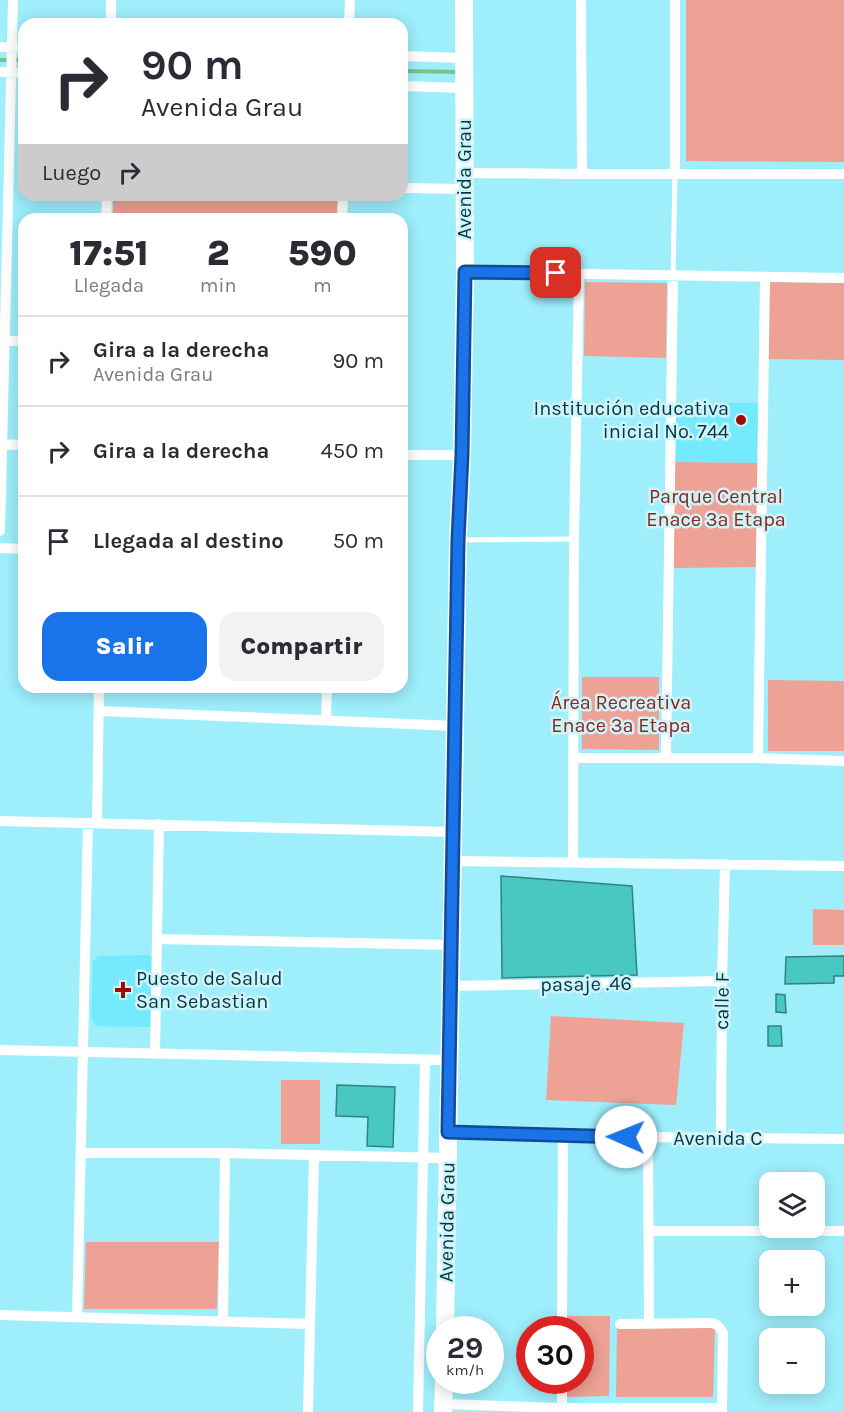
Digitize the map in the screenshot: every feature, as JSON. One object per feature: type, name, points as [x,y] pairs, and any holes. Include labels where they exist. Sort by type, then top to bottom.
[{"type":"main road","name":"Avenida Grau","points":[[445,1316],[458,540],[465,272],[464,0]]},
{"type":"street","points":[[0,531],[4,341],[5,72],[13,0]]},
{"type":"street","points":[[111,0],[111,18]]},
{"type":"street","points":[[349,18],[350,0]]},
{"type":"street","points":[[581,0],[582,174]]},
{"type":"street","points":[[675,0],[675,174]]},
{"type":"street","points":[[408,56],[463,58]]},
{"type":"street","points":[[408,86],[463,87]]},
{"type":"street","points":[[408,187],[464,181],[582,174],[844,174]]},
{"type":"street","points":[[465,272],[844,278]]},
{"type":"street","points":[[573,862],[574,539],[579,273]]},
{"type":"street","points":[[666,758],[673,275]]},
{"type":"street","points":[[758,758],[765,278]]},
{"type":"street","points":[[4,341],[18,341]]},
{"type":"street","points":[[1,444],[18,445]]},
{"type":"street","points":[[408,455],[462,455]]},
{"type":"street","points":[[0,548],[18,549]]},
{"type":"street","points":[[77,1318],[82,1051],[99,693]]},
{"type":"street","points":[[326,720],[327,693]]},
{"type":"street","points":[[99,711],[456,726]]},
{"type":"street","points":[[573,758],[844,760]]},
{"type":"street","points":[[0,821],[454,832]]},
{"type":"street","points":[[155,1054],[159,824]]},
{"type":"street","points":[[454,861],[844,866]]},
{"type":"street","name":"calle F","points":[[722,1137],[725,864]]},
{"type":"street","points":[[157,939],[452,945]]},
{"type":"street","name":"pasaje .46","points":[[450,986],[722,981]]},
{"type":"street","points":[[0,1050],[450,1060]]},
{"type":"street","name":"Avenida Grau","points":[[418,1412],[425,1060]]},
{"type":"street","name":"Avenida C","points":[[448,1132],[563,1136],[844,1139]]},
{"type":"street","points":[[562,1316],[563,1136]]},
{"type":"street","points":[[648,1137],[649,1324]]},
{"type":"street","points":[[81,1153],[448,1158]]},
{"type":"street","points":[[223,1321],[225,1154]]},
{"type":"street","points":[[308,1412],[314,1155]]},
{"type":"street","points":[[649,1231],[844,1231]]},
{"type":"street","points":[[0,1315],[310,1324]]},
{"type":"street","points":[[443,1408],[722,1410],[723,1333],[716,1323],[620,1324]]},
{"type":"street","points":[[562,1394],[562,1408]]},
{"type":"lane","points":[[673,275],[675,174]]},
{"type":"lane","points":[[458,540],[574,539]]},
{"type":"shaded area","points":[[675,403],[763,403],[762,463],[672,462]]},
{"type":"shaded area","name":"Puesto de Salud San Sebastian","points":[[149,955],[155,960],[153,1027],[96,1026],[91,1018],[93,962],[98,956]]},
{"type":"green space","points":[[686,0],[844,0],[844,162],[686,161]]},
{"type":"green space","points":[[113,201],[338,201],[337,213],[113,213]]},
{"type":"green space","points":[[585,282],[667,283],[666,358],[584,356]]},
{"type":"green space","points":[[769,282],[844,283],[844,360],[768,359]]},
{"type":"green space","name":"Parque Central Enace 3ª Etapa","points":[[672,462],[762,463],[758,567],[673,568]]},
{"type":"green space","name":"Área Recreativa Enace 3ª Etapa","points":[[582,677],[659,677],[659,750],[582,749]]},
{"type":"green space","points":[[768,680],[844,681],[844,751],[768,751]]},
{"type":"green space","points":[[813,909],[844,910],[844,945],[813,945]]},
{"type":"green space","points":[[551,1016],[684,1023],[676,1105],[546,1100]]},
{"type":"green space","points":[[281,1080],[320,1080],[320,1144],[281,1144]]},
{"type":"green space","points":[[86,1242],[219,1242],[217,1309],[84,1309]]},
{"type":"green space","points":[[594,1316],[610,1316],[609,1396],[566,1397],[566,1394],[594,1394]]},
{"type":"green space","points":[[715,1327],[713,1397],[616,1397],[617,1329]]},
{"type":"building","points":[[501,876],[632,886],[637,975],[502,978]]},
{"type":"building","points":[[844,956],[844,976],[834,976],[834,983],[785,984],[786,957]]},
{"type":"building","points":[[776,994],[785,995],[786,1013],[776,1012]]},
{"type":"building","points":[[768,1026],[781,1026],[782,1046],[768,1046]]},
{"type":"building","points":[[337,1085],[395,1087],[393,1147],[367,1146],[368,1117],[336,1116]]},
{"type":"waterway","points":[[0,60],[18,60]]},
{"type":"waterway","points":[[408,71],[460,72]]},
{"type":"place","name":"Institución educativa inicial No. 744","points":[[741,420]]},
{"type":"place","name":"Puesto de Salud San Sebastian","points":[[123,990]]},
{"type":"route","points":[[556,273],[465,272],[448,1132],[626,1137]]}]
